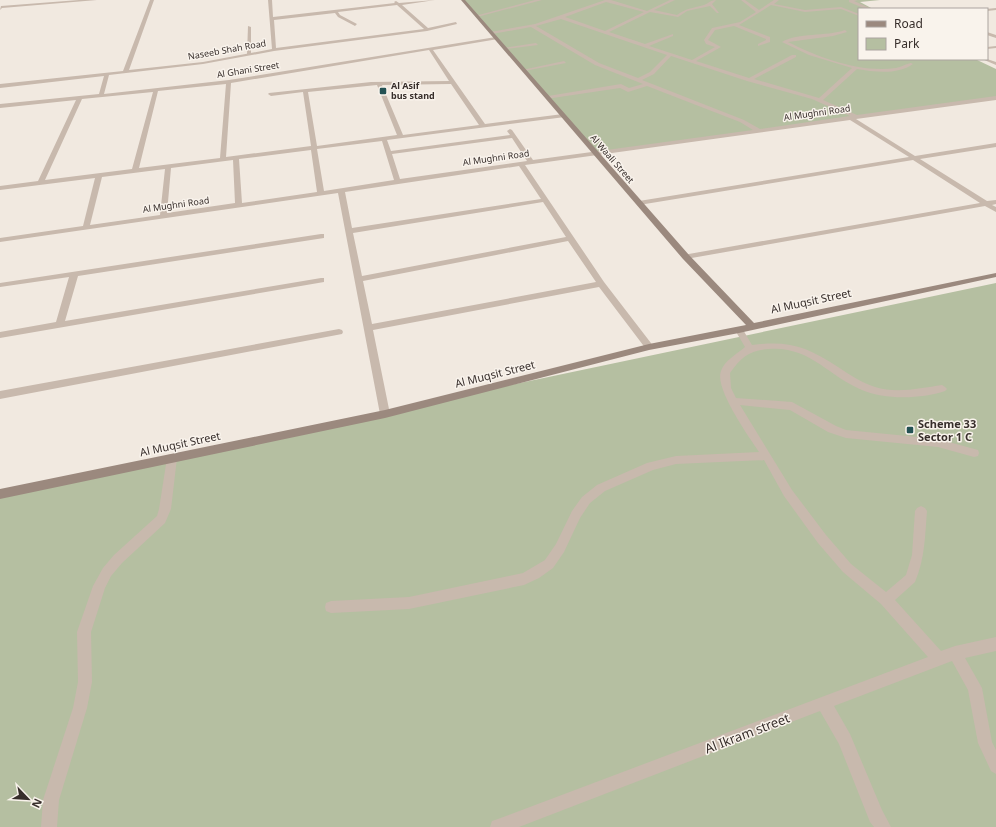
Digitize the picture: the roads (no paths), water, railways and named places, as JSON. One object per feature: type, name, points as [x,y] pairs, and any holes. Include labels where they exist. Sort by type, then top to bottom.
[{"type":"street","points":[[0,8],[95,0]]},
{"type":"street","points":[[125,73],[152,0]]},
{"type":"street","points":[[270,0],[274,50]]},
{"type":"street","points":[[395,0],[398,5],[426,30]]},
{"type":"street","points":[[271,19],[433,0]]},
{"type":"street","name":"Al Waali Street","points":[[463,0],[686,257],[752,326]]},
{"type":"street","points":[[477,16],[540,0]]},
{"type":"street","points":[[605,32],[673,0]]},
{"type":"street","points":[[607,1],[649,12],[678,16],[686,10],[710,4],[714,0]]},
{"type":"street","points":[[743,0],[758,11]]},
{"type":"street","points":[[691,62],[719,47],[708,43],[706,40],[714,29],[741,23],[777,0]]},
{"type":"street","points":[[856,0],[850,0],[868,8]]},
{"type":"street","name":"Al Ghani Street","points":[[0,106],[229,82],[430,49],[494,36],[532,26],[607,1]]},
{"type":"street","points":[[592,2],[599,4]]},
{"type":"street","points":[[710,4],[718,12]]},
{"type":"street","points":[[770,4],[805,11],[841,8],[858,15]]},
{"type":"street","points":[[336,12],[339,16],[356,25]]},
{"type":"street","points":[[560,17],[669,55],[819,101],[853,117],[996,210]]},
{"type":"street","name":"Naseeb Shah Road","points":[[0,86],[203,63],[274,50],[426,30],[456,23]]},
{"type":"street","points":[[736,25],[768,38],[768,41],[760,45]]},
{"type":"street","points":[[532,26],[591,61],[742,120],[758,130]]},
{"type":"street","points":[[845,31],[826,36],[812,36],[784,42],[812,54],[855,68],[893,70],[911,64]]},
{"type":"street","points":[[644,46],[671,35]]},
{"type":"street","points":[[505,48],[536,44]]},
{"type":"street","points":[[430,49],[483,126]]},
{"type":"street","points":[[638,80],[652,73],[669,55]]},
{"type":"street","points":[[749,80],[794,56]]},
{"type":"street","points":[[986,60],[996,64]]},
{"type":"street","points":[[524,70],[564,62]]},
{"type":"street","points":[[819,101],[855,68]]},
{"type":"street","points":[[102,95],[107,75]]},
{"type":"street","points":[[223,159],[229,82]]},
{"type":"street","points":[[271,94],[379,84],[453,82]]},
{"type":"street","points":[[379,84],[401,136]]},
{"type":"street","points":[[548,98],[621,86],[628,90],[647,84]]},
{"type":"street","points":[[135,170],[156,90]]},
{"type":"street","points":[[306,91],[321,193]]},
{"type":"street","points":[[41,182],[80,97]]},
{"type":"street","name":"Al Mughni Road","points":[[0,240],[531,162],[996,98]]},
{"type":"street","points":[[0,188],[563,116]]},
{"type":"street","points":[[505,123],[531,162]]},
{"type":"street","points":[[389,153],[513,136]]},
{"type":"street","points":[[384,139],[398,182]]},
{"type":"street","points":[[639,203],[996,145]]},
{"type":"street","points":[[236,158],[239,205]]},
{"type":"street","points":[[521,164],[601,284],[649,348]]},
{"type":"street","points":[[163,216],[168,166]]},
{"type":"street","points":[[86,227],[99,175]]},
{"type":"street","points":[[341,190],[385,414]]},
{"type":"street","points":[[349,231],[545,200]]},
{"type":"street","points":[[686,257],[996,202]]},
{"type":"street","points":[[0,285],[321,236]]},
{"type":"street","points":[[359,279],[570,238]]},
{"type":"street","points":[[60,325],[74,274]]},
{"type":"street","name":"Al Muqsit Street","points":[[0,494],[385,414],[649,348],[996,275]]},
{"type":"street","points":[[0,335],[321,280]]},
{"type":"street","points":[[368,328],[601,284]]},
{"type":"street","points":[[739,330],[750,348]]},
{"type":"street","points":[[0,395],[339,332]]},
{"type":"street","points":[[939,660],[886,600],[847,568],[788,493],[767,456],[746,425],[726,388],[725,372],[732,363],[750,348],[776,345],[793,347],[807,352],[847,378],[876,391],[889,394],[942,389]]},
{"type":"street","points":[[733,401],[792,406],[832,429],[846,434],[938,443],[974,454]]},
{"type":"street","points":[[332,607],[409,603],[524,579],[535,574],[549,564],[560,548],[576,515],[586,500],[601,488],[651,466],[676,460],[767,456]]},
{"type":"street","points":[[49,827],[51,800],[80,708],[84,682],[84,632],[100,586],[107,572],[118,559],[161,519],[165,509],[172,458]]},
{"type":"street","points":[[886,600],[911,578],[918,555],[921,511]]},
{"type":"street","name":"Al Ikram street","points":[[498,827],[955,653],[996,644]]},
{"type":"street","points":[[955,653],[975,688],[985,743],[996,766]]},
{"type":"street","points":[[824,704],[845,739],[876,816],[883,827]]},
{"type":"lane","points":[[249,27],[249,54]]},
{"type":"place","name":"Al Asif bus stand","points":[[383,91]]},
{"type":"place","name":"Scheme 33 Sector 1 C","points":[[910,430]]}]
